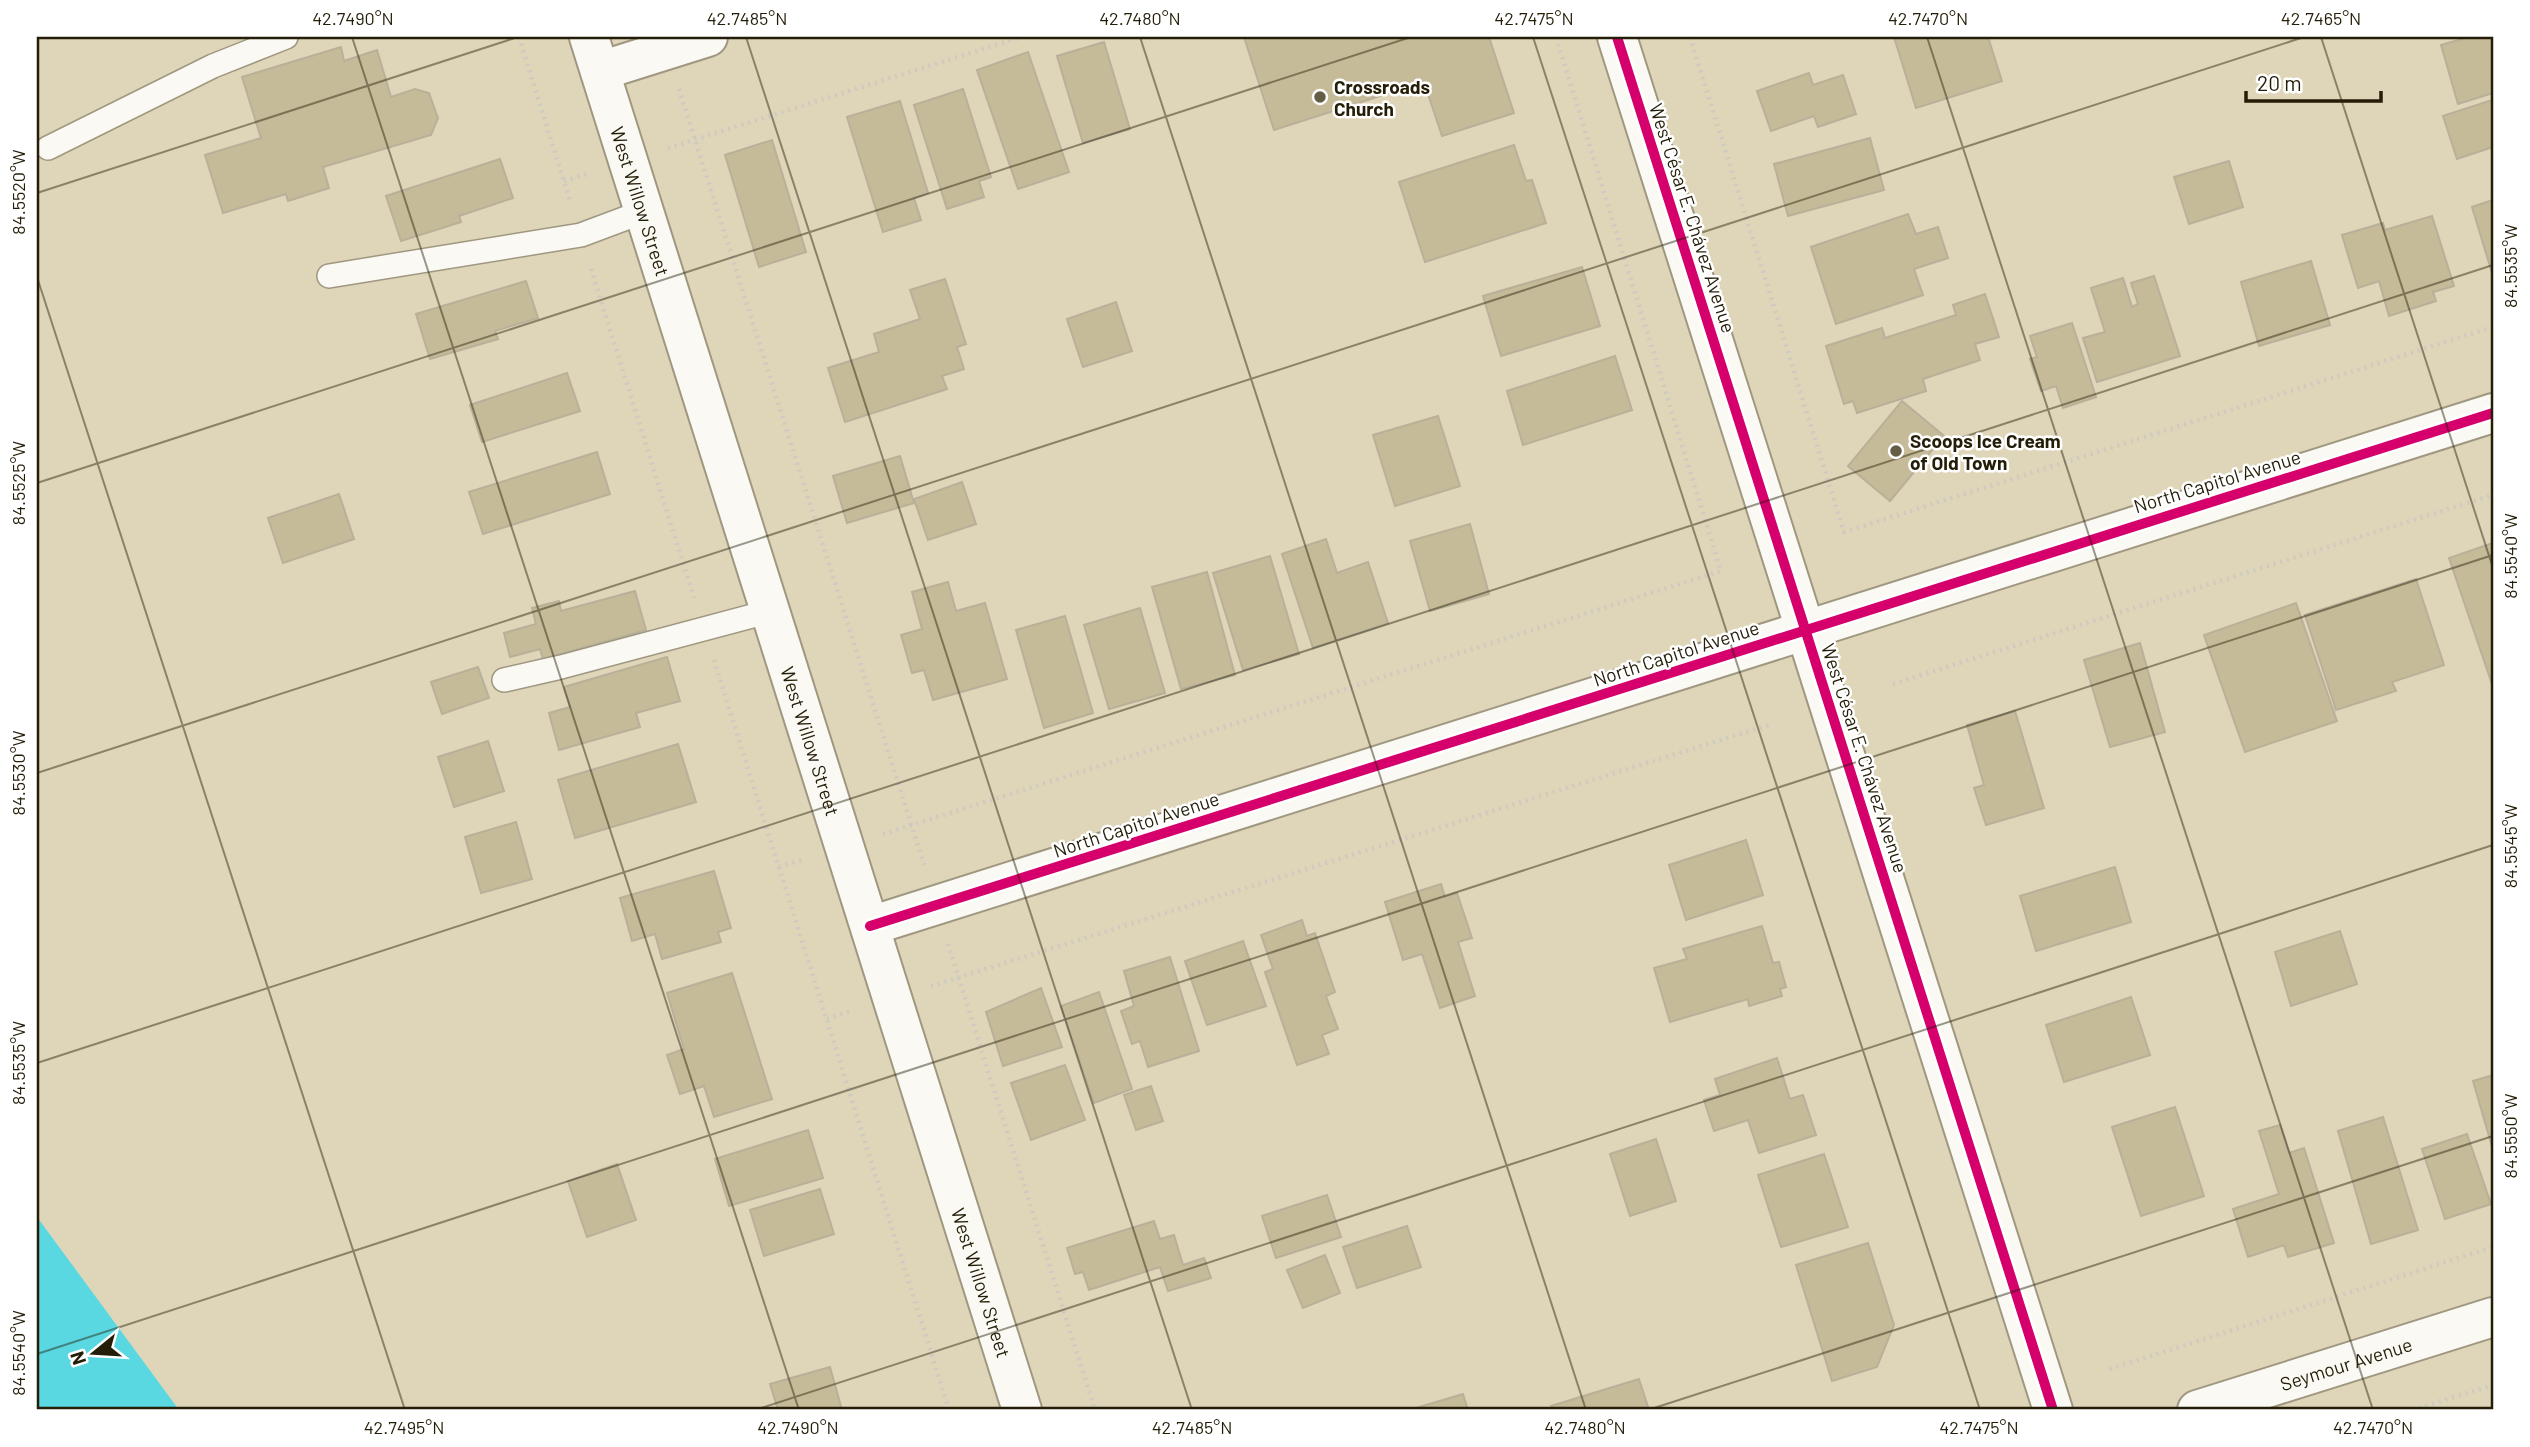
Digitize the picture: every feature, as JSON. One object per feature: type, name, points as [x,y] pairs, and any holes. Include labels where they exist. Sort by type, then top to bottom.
[{"type":"street","points":[[595,54],[667,50],[708,37]]},
{"type":"street","name":"West César E. Chávez Avenue","points":[[1617,37],[2053,1410]]},
{"type":"street","name":"West Willow Street","points":[[595,54],[1022,1410]]},
{"type":"street","name":"North Capitol Avenue","points":[[870,926],[2493,413]]},
{"type":"street","name":"Seymour Avenue","points":[[2197,1410],[2493,1317]]},
{"type":"lane","points":[[48,148],[213,65],[286,37]]},
{"type":"lane","points":[[329,276],[581,235],[645,211]]},
{"type":"lane","points":[[504,680],[771,611]]},
{"type":"path","points":[[519,37],[949,1410]]},
{"type":"path","points":[[564,181],[1021,37]]},
{"type":"path","points":[[779,867],[1721,571],[1556,37]]},
{"type":"path","points":[[1690,37],[1844,532],[2493,327]]},
{"type":"path","points":[[667,50],[1096,1410]]},
{"type":"path","points":[[1893,684],[2493,495]]},
{"type":"path","points":[[827,1018],[1769,725]]},
{"type":"path","points":[[2110,1369],[2493,1247]]},
{"type":"path","points":[[2412,1410],[2493,1385]]},
{"type":"water","points":[[37,1217],[179,1410],[37,1410]]},
{"type":"building","name":"Crossroads Church","points":[[1244,37],[1489,37],[1514,113],[1442,136],[1424,82],[1274,130]]},
{"type":"building","points":[[1894,37],[1988,37],[2002,81],[1916,108]]},
{"type":"building","points":[[2469,37],[2493,37],[2493,93],[2458,104],[2441,45]]},
{"type":"building","points":[[1104,42],[1130,129],[1083,143],[1057,56]]},
{"type":"building","points":[[341,47],[344,61],[377,50],[391,97],[415,89],[429,93],[438,118],[431,135],[323,167],[329,188],[288,201],[286,194],[223,213],[205,155],[261,138],[242,77]]},
{"type":"building","points":[[1028,52],[1069,172],[1018,189],[977,70]]},
{"type":"building","points":[[1809,73],[1813,85],[1843,75],[1856,114],[1818,127],[1814,116],[1771,131],[1757,91]]},
{"type":"building","points":[[963,89],[991,177],[979,181],[984,197],[947,209],[914,105]]},
{"type":"building","points":[[2492,100],[2493,147],[2457,159],[2443,116]]},
{"type":"building","points":[[900,101],[928,193],[914,198],[921,220],[883,232],[847,117]]},
{"type":"building","points":[[1870,138],[1884,190],[1788,216],[1774,164]]},
{"type":"building","points":[[772,140],[806,252],[759,267],[725,155]]},
{"type":"building","points":[[1514,145],[1526,181],[1532,180],[1546,223],[1425,262],[1399,182]]},
{"type":"building","points":[[500,159],[513,198],[459,216],[461,222],[401,241],[386,196]]},
{"type":"building","points":[[2229,161],[2243,207],[2189,224],[2174,177]]},
{"type":"building","points":[[2493,200],[2493,272],[2492,273],[2472,207]]},
{"type":"building","points":[[1908,214],[1916,234],[1938,227],[1948,258],[1914,269],[1923,295],[1836,324],[1811,247]]},
{"type":"building","points":[[2432,216],[2454,286],[2433,292],[2436,301],[2389,316],[2379,281],[2358,288],[2342,235],[2383,223],[2385,230]]},
{"type":"building","points":[[2311,261],[2330,325],[2259,346],[2241,282]]},
{"type":"building","points":[[1582,267],[1600,326],[1501,356],[1483,296]]},
{"type":"building","points":[[2154,276],[2180,356],[2097,382],[2083,338],[2105,332],[2091,288],[2123,278],[2132,307],[2138,304],[2131,283]]},
{"type":"building","points":[[945,279],[966,344],[957,347],[964,369],[942,376],[947,389],[845,422],[828,368],[879,352],[874,334],[920,319],[910,290]]},
{"type":"building","points":[[526,281],[538,318],[495,331],[498,339],[430,359],[416,314]]},
{"type":"building","points":[[1985,294],[1999,337],[1975,344],[1980,360],[1923,379],[1926,391],[1857,413],[1853,401],[1844,404],[1826,346],[1882,328],[1885,338],[1956,315],[1953,305]]},
{"type":"building","points":[[1116,302],[1132,351],[1083,367],[1067,319]]},
{"type":"building","points":[[2072,323],[2096,397],[2063,408],[2056,386],[2041,391],[2030,359],[2037,357],[2030,336]]},
{"type":"building","points":[[1615,356],[1632,410],[1523,445],[1507,391]]},
{"type":"building","points":[[567,373],[580,411],[482,442],[470,405]]},
{"type":"building","name":"Scoops Ice Cream of Old Town","points":[[1902,401],[1944,436],[1890,501],[1848,466]]},
{"type":"building","points":[[1438,416],[1460,486],[1395,506],[1373,435]]},
{"type":"building","points":[[597,452],[610,494],[483,534],[469,492]]},
{"type":"building","points":[[900,456],[914,503],[847,523],[833,476]]},
{"type":"building","points":[[962,482],[976,524],[928,540],[914,499]]},
{"type":"building","points":[[339,494],[354,539],[283,563],[268,518]]},
{"type":"building","points":[[1470,524],[1489,594],[1430,611],[1410,541]]},
{"type":"building","points":[[1326,539],[1337,573],[1368,562],[1388,623],[1313,648],[1282,554]]},
{"type":"building","points":[[2493,543],[2493,687],[2449,558]]},
{"type":"building","points":[[1270,556],[1299,654],[1243,670],[1213,573]]},
{"type":"building","points":[[1207,572],[1235,675],[1181,689],[1152,587]]},
{"type":"building","points":[[2416,579],[2444,665],[2392,682],[2396,691],[2336,710],[2305,615]]},
{"type":"building","points":[[948,582],[956,611],[985,603],[1007,679],[933,700],[924,670],[912,673],[901,635],[922,629],[912,592]]},
{"type":"building","points":[[635,591],[646,630],[543,659],[540,649],[510,657],[504,633],[536,624],[532,608],[559,601],[561,611]]},
{"type":"building","points":[[2296,603],[2337,721],[2245,752],[2204,635]]},
{"type":"building","points":[[1140,608],[1165,693],[1109,709],[1084,625]]},
{"type":"building","points":[[1065,616],[1093,713],[1044,728],[1016,630]]},
{"type":"building","points":[[2140,643],[2165,732],[2110,747],[2084,660]]},
{"type":"building","points":[[667,657],[680,701],[636,713],[640,727],[559,750],[549,713],[570,707],[564,687]]},
{"type":"building","points":[[478,667],[489,698],[442,714],[431,682]]},
{"type":"building","points":[[2015,711],[2044,808],[1986,825],[1974,788],[1984,785],[1967,725]]},
{"type":"building","points":[[488,741],[504,791],[454,807],[438,757]]},
{"type":"building","points":[[678,744],[696,802],[575,838],[558,780]]},
{"type":"building","points":[[516,822],[532,879],[481,893],[465,837]]},
{"type":"building","points":[[1746,840],[1763,895],[1686,920],[1669,865]]},
{"type":"building","points":[[2115,867],[2131,922],[2036,951],[2020,896]]},
{"type":"building","points":[[714,871],[731,928],[718,932],[721,942],[662,959],[655,934],[632,941],[620,898]]},
{"type":"building","points":[[1441,884],[1445,897],[1457,893],[1472,938],[1458,942],[1475,996],[1440,1008],[1422,954],[1403,960],[1385,902]]},
{"type":"building","points":[[1302,920],[1307,936],[1315,933],[1335,992],[1326,996],[1338,1029],[1322,1035],[1329,1054],[1297,1065],[1265,972],[1273,969],[1261,935]]},
{"type":"building","points":[[1762,926],[1773,963],[1779,962],[1786,987],[1780,989],[1782,996],[1749,1006],[1748,999],[1670,1022],[1654,968],[1687,959],[1683,949]]},
{"type":"building","points":[[2340,931],[2357,984],[2291,1006],[2275,952]]},
{"type":"building","points":[[1243,941],[1266,1006],[1207,1025],[1185,961]]},
{"type":"building","points":[[1170,957],[1199,1051],[1148,1067],[1140,1041],[1132,1044],[1121,1011],[1134,1006],[1124,971]]},
{"type":"building","points":[[732,973],[772,1099],[714,1117],[704,1086],[680,1094],[667,1055],[684,1049],[667,993]]},
{"type":"building","points":[[1041,988],[1062,1047],[1003,1066],[986,1012]]},
{"type":"building","points":[[1099,992],[1132,1089],[1094,1103],[1061,1006]]},
{"type":"building","points":[[2131,997],[2150,1055],[2064,1082],[2046,1025]]},
{"type":"building","points":[[1777,1058],[1790,1099],[1803,1095],[1816,1135],[1759,1153],[1748,1120],[1714,1131],[1704,1100],[1720,1095],[1715,1079]]},
{"type":"building","points":[[1065,1065],[1085,1120],[1031,1140],[1011,1083]]},
{"type":"building","points":[[2493,1075],[2493,1150],[2473,1081]]},
{"type":"building","points":[[1151,1086],[1163,1121],[1136,1130],[1124,1095]]},
{"type":"building","points":[[2175,1107],[2204,1196],[2141,1216],[2112,1127]]},
{"type":"building","points":[[2383,1117],[2418,1230],[2371,1244],[2338,1131]]},
{"type":"building","points":[[2280,1125],[2289,1153],[2304,1148],[2334,1243],[2288,1257],[2284,1245],[2248,1257],[2233,1209],[2279,1194],[2259,1131]]},
{"type":"building","points":[[808,1130],[823,1178],[729,1206],[715,1159]]},
{"type":"building","points":[[2467,1134],[2491,1204],[2445,1219],[2422,1149]]},
{"type":"building","points":[[1656,1139],[1676,1201],[1630,1216],[1610,1154]]},
{"type":"building","points":[[1824,1154],[1848,1227],[1781,1247],[1758,1175]]},
{"type":"building","points":[[617,1164],[636,1220],[587,1237],[568,1181]]},
{"type":"building","points":[[820,1189],[834,1234],[764,1256],[750,1210]]},
{"type":"building","points":[[1327,1195],[1341,1237],[1276,1258],[1262,1216]]},
{"type":"building","points":[[1154,1221],[1160,1239],[1174,1235],[1183,1265],[1204,1258],[1211,1278],[1168,1291],[1160,1267],[1089,1290],[1083,1272],[1075,1274],[1067,1248]]},
{"type":"building","points":[[1407,1226],[1421,1267],[1357,1288],[1343,1247]]},
{"type":"building","points":[[1868,1243],[1894,1325],[1877,1367],[1832,1381],[1796,1265]]},
{"type":"building","points":[[1325,1255],[1340,1293],[1303,1308],[1287,1270]]},
{"type":"building","points":[[830,1367],[842,1410],[778,1410],[770,1384]]},
{"type":"building","points":[[1639,1379],[1649,1410],[1552,1410],[1551,1406]]},
{"type":"building","points":[[1463,1394],[1468,1410],[1409,1410]]},
{"type":"cycle path","points":[[1617,37],[2053,1410]]},
{"type":"cycle path","points":[[870,926],[2493,413]]},
{"type":"place","name":"Crossroads Church","points":[[1320,97]]},
{"type":"place","name":"Scoops Ice Cream of Old Town","points":[[1896,451]]}]
